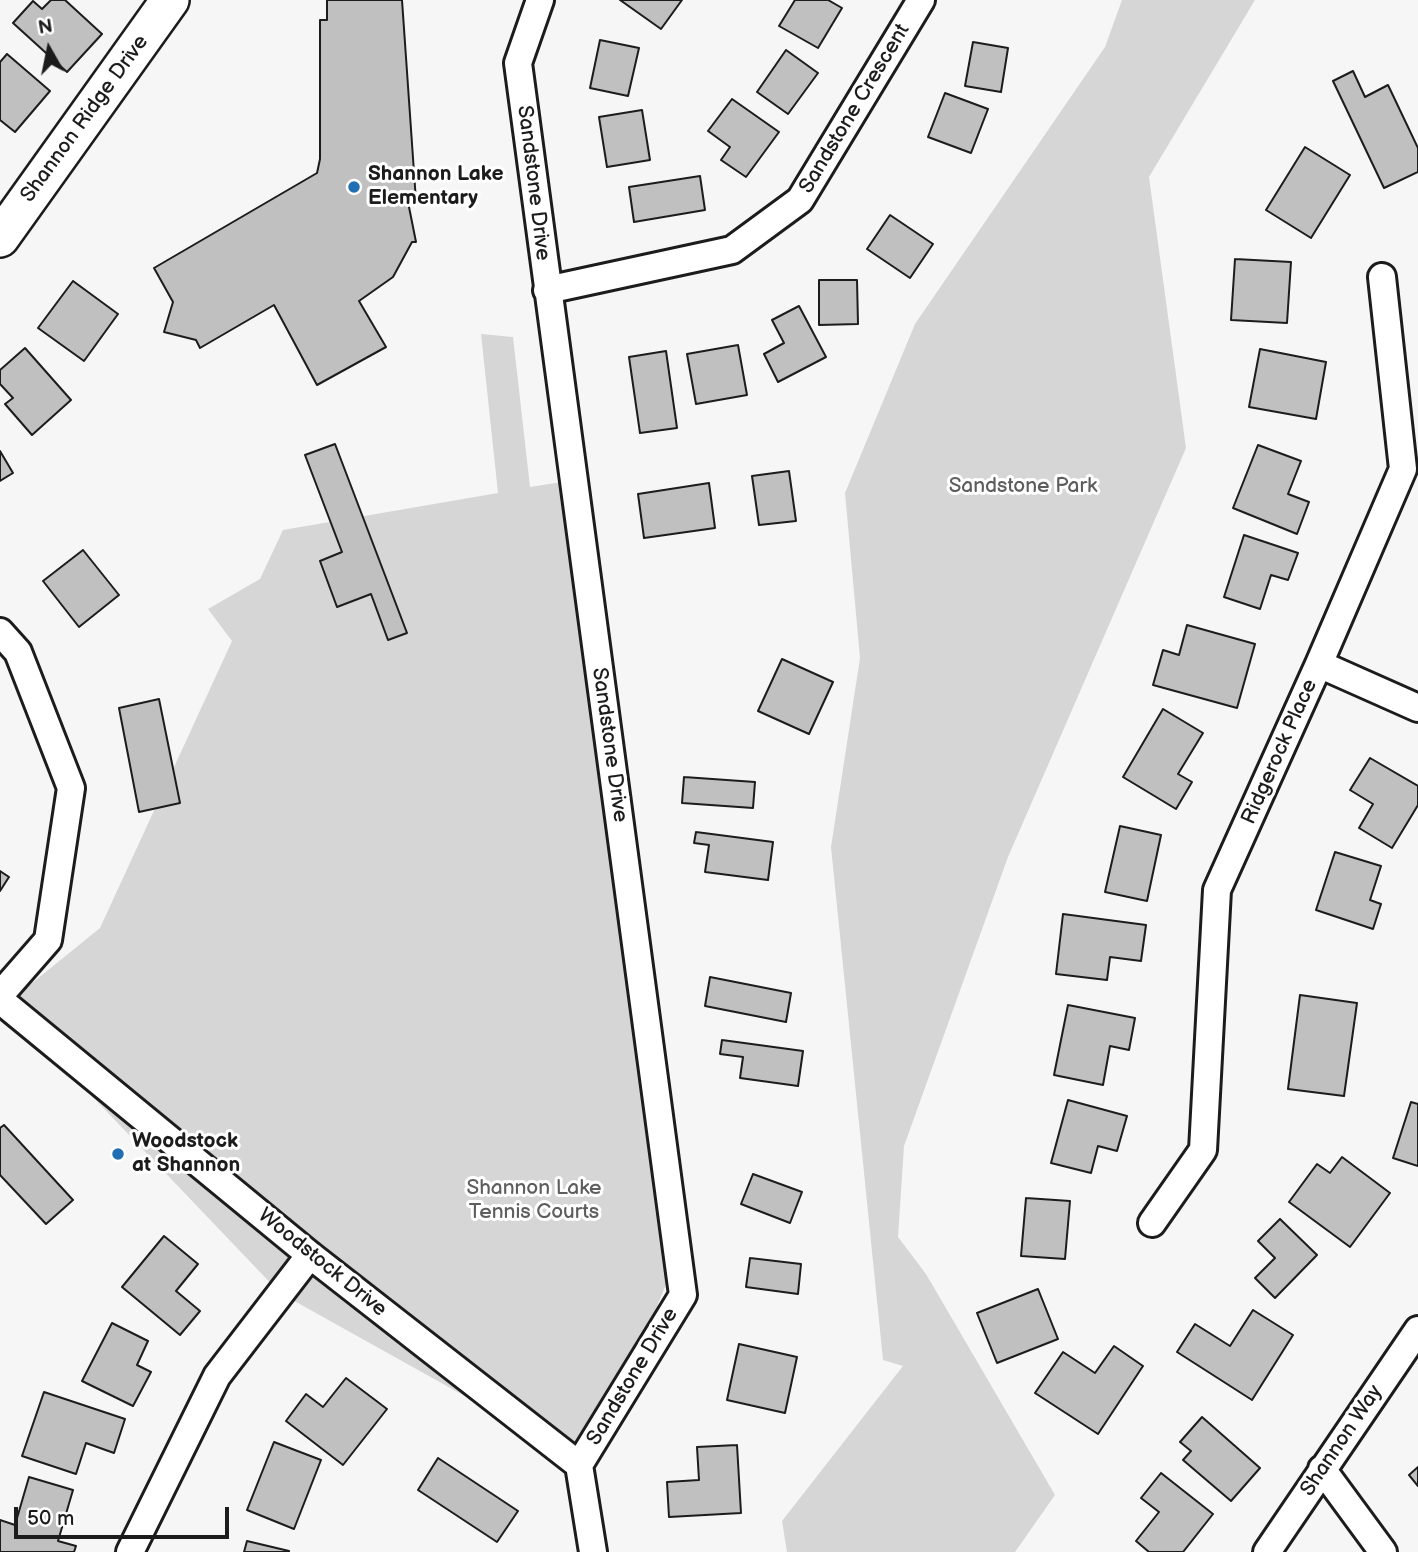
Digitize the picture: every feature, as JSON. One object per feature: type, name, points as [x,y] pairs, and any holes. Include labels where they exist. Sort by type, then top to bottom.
[{"type":"street","name":"Shannon Ridge Drive","points":[[0,238],[170,0]]},
{"type":"street","name":"Sandstone Drive","points":[[540,0],[518,63],[683,1295],[579,1465]]},
{"type":"street","name":"Sandstone Crescent","points":[[547,290],[732,250],[800,200],[921,0]]},
{"type":"street","name":"Ridgerock Place","points":[[1152,1223],[1203,1150],[1217,890],[1403,469],[1382,277]]},
{"type":"street","points":[[0,632],[18,652],[71,788],[48,940],[0,995]]},
{"type":"street","points":[[1319,664],[1418,708]]},
{"type":"street","name":"Woodstock Drive","points":[[0,1000],[310,1255],[579,1465]]},
{"type":"street","points":[[130,1552],[217,1376],[310,1255]]},
{"type":"street","name":"Shannon Way","points":[[1267,1552],[1418,1330]]},
{"type":"street","points":[[579,1465],[593,1552]]},
{"type":"street","points":[[1322,1469],[1383,1552]]},
{"type":"green space","name":"Sandstone Park","points":[[1122,0],[1255,0],[1149,177],[1186,448],[1008,857],[904,1146],[898,1237],[926,1274],[1055,1495],[1015,1552],[787,1552],[782,1521],[903,1366],[883,1360],[831,847],[860,658],[845,493],[915,324],[1105,47]]},
{"type":"green space","name":"Shannon Lake Tennis Courts","points":[[481,334],[513,337],[530,487],[575,480],[673,1267],[592,1467],[280,1293],[5,1005],[100,928],[232,641],[208,609],[260,579],[283,530],[498,493]]},
{"type":"building","points":[[51,0],[65,0],[102,34],[67,72],[13,23],[33,1],[42,9]]},
{"type":"building","name":"Shannon Lake Elementary","points":[[327,0],[402,0],[416,201],[408,202],[416,242],[412,242],[393,277],[359,301],[386,347],[317,385],[274,305],[200,348],[196,340],[164,332],[173,302],[154,268],[317,173],[320,159],[320,20],[327,20]]},
{"type":"building","points":[[620,0],[682,0],[661,29]]},
{"type":"building","points":[[795,0],[828,0],[842,8],[818,48],[779,26]]},
{"type":"building","points":[[600,40],[639,48],[628,96],[590,88]]},
{"type":"building","points":[[973,42],[1008,48],[1001,92],[965,86]]},
{"type":"building","points":[[786,50],[818,73],[788,114],[757,92]]},
{"type":"building","points":[[7,54],[50,91],[15,132],[0,120],[0,62]]},
{"type":"building","points":[[1353,71],[1365,97],[1388,85],[1418,148],[1418,172],[1384,188],[1333,81]]},
{"type":"building","points":[[945,93],[988,109],[971,153],[928,137]]},
{"type":"building","points":[[732,99],[779,132],[746,177],[721,160],[730,147],[708,131]]},
{"type":"building","points":[[642,110],[650,160],[607,167],[599,117]]},
{"type":"building","points":[[1305,147],[1350,175],[1311,238],[1266,210]]},
{"type":"building","points":[[700,176],[705,210],[634,222],[629,187]]},
{"type":"building","points":[[890,215],[933,244],[910,278],[867,249]]},
{"type":"building","points":[[1235,259],[1291,262],[1287,323],[1231,320]]},
{"type":"building","points":[[819,280],[857,280],[858,324],[819,325]]},
{"type":"building","points":[[73,281],[118,314],[84,361],[38,328]]},
{"type":"building","points":[[799,306],[826,357],[778,382],[764,354],[784,343],[772,320]]},
{"type":"building","points":[[738,345],[747,395],[696,404],[687,354]]},
{"type":"building","points":[[25,348],[71,400],[32,435],[5,404],[13,398],[0,384],[0,370]]},
{"type":"building","points":[[1260,349],[1326,362],[1316,419],[1249,407]]},
{"type":"building","points":[[666,351],[677,428],[640,433],[629,357]]},
{"type":"building","points":[[335,444],[407,633],[388,640],[371,594],[337,607],[320,561],[342,552],[305,455]]},
{"type":"building","points":[[1258,445],[1301,461],[1288,494],[1309,502],[1297,534],[1233,508]]},
{"type":"building","points":[[0,451],[13,473],[0,481]]},
{"type":"building","points":[[789,471],[796,521],[759,525],[752,476]]},
{"type":"building","points":[[709,483],[715,528],[644,538],[638,494]]},
{"type":"building","points":[[1244,535],[1298,553],[1288,580],[1271,575],[1260,609],[1224,597]]},
{"type":"building","points":[[83,550],[119,595],[79,627],[43,581]]},
{"type":"building","points":[[1187,625],[1255,644],[1237,708],[1153,685],[1163,650],[1179,655]]},
{"type":"building","points":[[782,659],[833,682],[809,734],[758,711]]},
{"type":"building","points":[[159,699],[180,803],[139,812],[119,708]]},
{"type":"building","points":[[1163,709],[1203,733],[1178,774],[1192,782],[1176,809],[1123,777]]},
{"type":"building","points":[[1370,758],[1418,786],[1418,805],[1392,848],[1359,828],[1373,804],[1350,790]]},
{"type":"building","points":[[684,777],[755,782],[753,808],[682,803]]},
{"type":"building","points":[[1120,826],[1161,835],[1147,901],[1105,892]]},
{"type":"building","points":[[696,832],[773,842],[768,880],[705,872],[709,845],[694,843]]},
{"type":"building","points":[[1335,852],[1381,866],[1370,900],[1381,904],[1373,929],[1316,910]]},
{"type":"building","points":[[0,871],[9,877],[0,891]]},
{"type":"building","points":[[1063,914],[1146,925],[1141,961],[1110,957],[1107,980],[1056,974]]},
{"type":"building","points":[[710,977],[791,993],[786,1022],[705,1006]]},
{"type":"building","points":[[1300,995],[1357,1003],[1344,1096],[1288,1089]]},
{"type":"building","points":[[1068,1005],[1135,1018],[1129,1050],[1110,1046],[1103,1085],[1054,1075]]},
{"type":"building","points":[[722,1040],[803,1051],[798,1086],[740,1078],[743,1057],[720,1054]]},
{"type":"building","points":[[1068,1100],[1127,1116],[1117,1151],[1098,1146],[1091,1173],[1051,1163]]},
{"type":"building","points":[[1411,1102],[1418,1104],[1418,1166],[1393,1158]]},
{"type":"building","points":[[4,1125],[73,1200],[46,1224],[0,1175],[0,1128]]},
{"type":"building","points":[[1342,1157],[1390,1193],[1350,1247],[1289,1202],[1317,1164],[1330,1173]]},
{"type":"building","points":[[753,1174],[802,1192],[790,1223],[741,1204]]},
{"type":"building","points":[[1026,1198],[1070,1201],[1065,1259],[1021,1256]]},
{"type":"building","points":[[1280,1219],[1317,1255],[1275,1298],[1255,1278],[1275,1258],[1258,1241]]},
{"type":"building","points":[[164,1236],[198,1264],[176,1291],[200,1311],[180,1335],[122,1287]]},
{"type":"building","points":[[750,1258],[801,1264],[798,1294],[746,1287]]},
{"type":"building","points":[[1038,1289],[1058,1339],[997,1363],[977,1313]]},
{"type":"building","points":[[1253,1310],[1293,1335],[1252,1400],[1177,1352],[1195,1324],[1230,1346]]},
{"type":"building","points":[[112,1323],[148,1341],[137,1365],[151,1372],[133,1406],[82,1381]]},
{"type":"building","points":[[739,1344],[797,1357],[785,1413],[727,1400]]},
{"type":"building","points":[[1114,1346],[1143,1366],[1098,1434],[1035,1393],[1063,1352],[1095,1373]]},
{"type":"building","points":[[346,1378],[387,1409],[343,1465],[286,1421],[306,1394],[323,1407]]},
{"type":"building","points":[[44,1392],[125,1419],[114,1453],[86,1443],[76,1474],[22,1456]]},
{"type":"building","points":[[1202,1417],[1260,1468],[1231,1501],[1183,1460],[1191,1451],[1180,1442]]},
{"type":"building","points":[[274,1442],[321,1460],[294,1529],[247,1510]]},
{"type":"building","points":[[737,1445],[741,1513],[669,1517],[667,1482],[699,1480],[697,1447]]},
{"type":"building","points":[[438,1458],[518,1511],[497,1542],[418,1490]]},
{"type":"building","points":[[1418,1467],[1418,1486],[1409,1475]]},
{"type":"building","points":[[1161,1473],[1213,1514],[1183,1552],[1149,1552],[1136,1541],[1159,1512],[1141,1498]]},
{"type":"building","points":[[29,1477],[73,1490],[58,1541],[76,1546],[74,1552],[0,1552],[0,1520],[15,1525]]},
{"type":"building","points":[[247,1541],[289,1551],[289,1552],[244,1552]]},
{"type":"place","name":"Shannon Lake Elementary","points":[[354,187]]},
{"type":"place","name":"Woodstock at Shannon","points":[[118,1154]]}]
